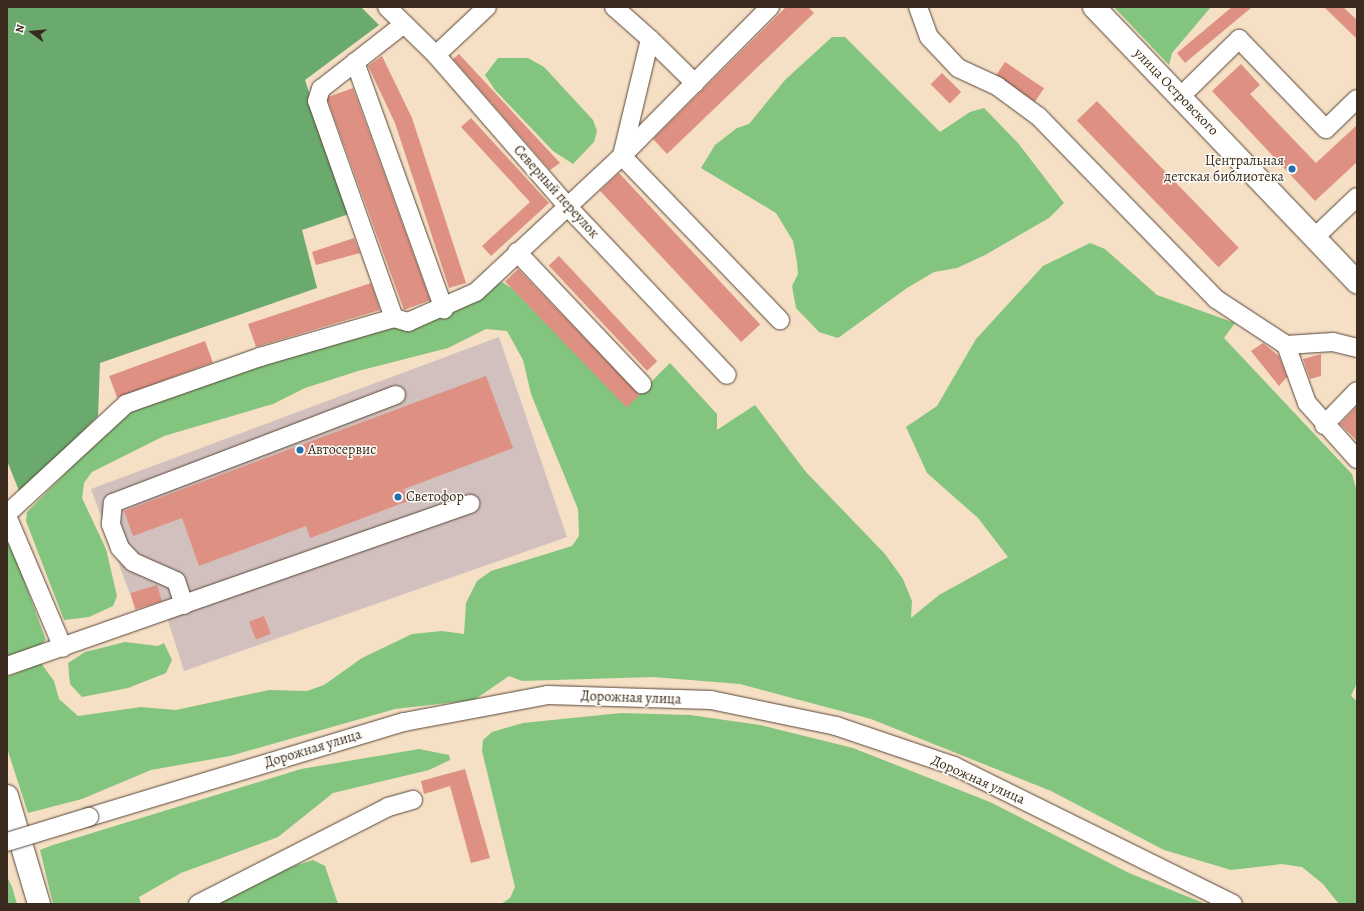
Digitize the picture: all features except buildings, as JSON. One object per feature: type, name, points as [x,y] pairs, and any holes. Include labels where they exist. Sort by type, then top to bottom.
[{"type":"main road","name":"улица Островского","points":[[1094,7],[1314,238],[1355,275]]},
{"type":"main road","points":[[7,796],[40,904]]},
{"type":"street","name":"Северный переулок","points":[[387,7],[436,55],[568,207],[727,375]]},
{"type":"street","points":[[436,55],[487,7]]},
{"type":"street","points":[[614,7],[650,38],[695,83]]},
{"type":"street","points":[[62,648],[7,515],[126,404],[260,357],[394,318],[408,322],[444,309],[476,292],[517,252],[568,207],[622,156],[770,7]]},
{"type":"street","points":[[918,7],[929,37],[958,68],[997,86],[1039,117],[1216,300],[1286,345],[1333,342],[1357,348]]},
{"type":"street","points":[[394,318],[317,101],[321,89],[404,24]]},
{"type":"street","points":[[622,156],[650,38]]},
{"type":"street","points":[[1180,97],[1239,39],[1326,129],[1357,99]]},
{"type":"street","points":[[355,62],[444,309]]},
{"type":"street","points":[[622,156],[780,320]]},
{"type":"street","points":[[1314,238],[1357,196]]},
{"type":"street","points":[[517,252],[642,384]]},
{"type":"street","points":[[1286,345],[1306,403],[1324,425],[1357,459]]},
{"type":"street","points":[[1324,425],[1357,391]]},
{"type":"street","points":[[184,605],[176,581],[133,562],[120,548],[111,524],[113,503],[396,395]]},
{"type":"street","points":[[7,666],[470,504]]},
{"type":"street","name":"Дорожная улица","points":[[7,842],[404,722],[548,695],[711,700],[836,726],[954,766],[1233,904]]},
{"type":"street","points":[[198,904],[388,808],[413,800]]},
{"type":"shaded area","points":[[499,337],[567,537],[184,671],[157,586],[130,594],[91,489]]},
{"type":"green space","points":[[7,7],[361,7],[379,25],[305,80],[349,214],[302,230],[317,288],[100,363],[98,416],[20,493],[7,461]]},
{"type":"green space","points":[[1114,7],[1211,7],[1172,53],[1169,65]]},
{"type":"green space","points":[[832,37],[845,37],[940,132],[970,112],[984,108],[1018,143],[1064,203],[1049,218],[985,255],[957,268],[934,272],[907,288],[838,338],[819,332],[796,308],[792,286],[798,274],[793,241],[776,213],[701,168],[715,145],[737,128],[749,124],[785,80]]},
{"type":"green space","points":[[498,58],[528,58],[544,67],[593,120],[597,131],[594,142],[573,164],[553,151],[495,90],[485,75]]},
{"type":"green space","points":[[1090,243],[1105,249],[1157,295],[1235,323],[1224,338],[1352,474],[1357,492],[1357,683],[1351,696],[1357,701],[1357,904],[1339,904],[1323,884],[1302,867],[1282,864],[1231,870],[1164,850],[1051,791],[871,719],[740,684],[653,677],[522,681],[509,676],[474,700],[395,709],[230,756],[151,770],[82,799],[28,813],[7,748],[7,677],[41,663],[54,681],[59,699],[78,716],[141,707],[176,710],[269,690],[307,691],[324,685],[362,658],[412,634],[442,631],[464,634],[466,603],[477,581],[491,571],[572,546],[579,536],[578,509],[531,394],[523,360],[507,331],[486,329],[448,348],[358,371],[305,388],[273,404],[164,436],[92,472],[84,483],[82,498],[106,549],[117,596],[113,606],[89,617],[64,620],[26,521],[27,512],[127,411],[355,335],[415,324],[502,282],[513,289],[627,406],[670,363],[717,414],[717,430],[755,405],[806,472],[885,554],[903,579],[912,601],[911,618],[939,595],[1008,557],[978,518],[927,473],[906,427],[937,406],[976,339],[1043,266]]},
{"type":"green space","points":[[7,534],[46,640],[32,652],[7,659]]},
{"type":"green space","points":[[125,642],[158,646],[164,643],[172,660],[166,673],[128,688],[82,697],[70,684],[68,663],[85,652]]},
{"type":"green space","points":[[621,713],[690,715],[760,725],[853,748],[990,802],[1129,873],[1206,904],[501,904],[510,898],[515,887],[482,751],[483,740],[492,732],[523,723]]},
{"type":"green space","points":[[419,749],[449,755],[450,760],[429,770],[333,793],[278,837],[181,873],[139,897],[141,904],[53,904],[40,850],[301,769]]},
{"type":"green space","points":[[313,860],[325,866],[338,904],[217,904],[291,867]]},
{"type":"green space","points":[[7,877],[12,887],[17,904],[7,904]]},
{"type":"place","name":"Центральная детская библиотека","points":[[1292,169]]},
{"type":"place","name":"Автосервис","points":[[300,450]]},
{"type":"place","name":"Светофор","points":[[398,497]]}]
